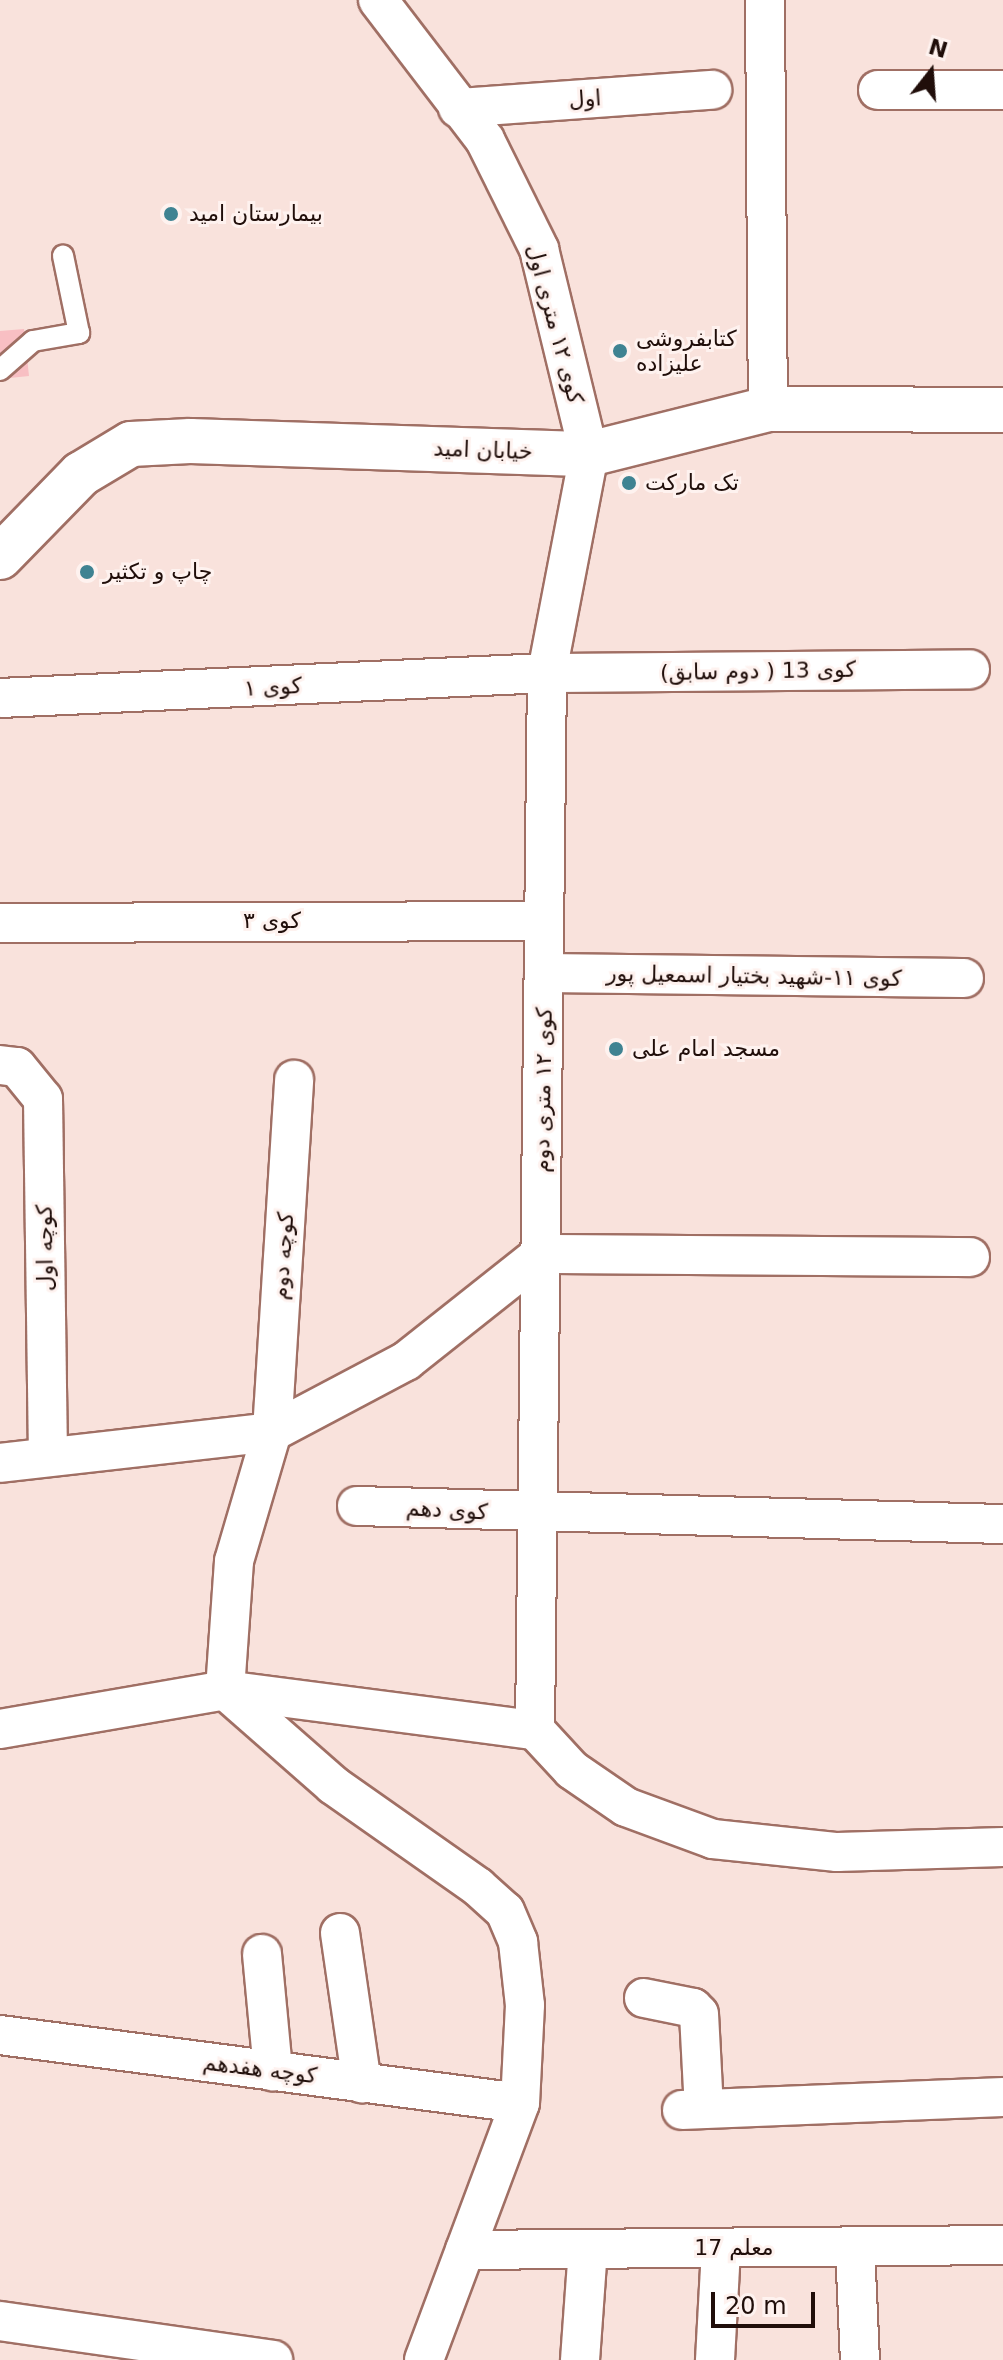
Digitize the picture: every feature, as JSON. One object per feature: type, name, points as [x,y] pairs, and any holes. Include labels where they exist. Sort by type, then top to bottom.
[{"type":"street","name":"کوی ۱۲ متری اول","points":[[378,0],[485,140],[539,249],[589,454]]},
{"type":"street","points":[[765,0],[768,409]]},
{"type":"street","name":"اول","points":[[458,108],[712,90]]},
{"type":"street","points":[[878,90],[1003,90]]},
{"type":"street","name":"خیابان امید","points":[[0,557],[81,474],[131,444],[190,441],[589,454],[768,409],[1003,410]]},
{"type":"street","name":"کوی ۱۲ متری دوم","points":[[535,1730],[547,673],[589,454]]},
{"type":"street","name":"کوی 13 ( دوم سابق)","points":[[547,673],[970,669]]},
{"type":"street","name":"کوی ۱","points":[[0,698],[547,673]]},
{"type":"street","name":"کوی ۳","points":[[0,923],[544,921]]},
{"type":"street","name":"کوی ۱۱-شهید بختیار اسمعیل پور","points":[[544,973],[964,978]]},
{"type":"street","name":"کوچه اول","points":[[0,1065],[17,1067],[43,1099],[48,1454]]},
{"type":"street","name":"کوچه دوم","points":[[225,1690],[234,1561],[272,1432],[294,1080]]},
{"type":"street","points":[[0,1463],[48,1454],[272,1432],[406,1361],[541,1254],[970,1257]]},
{"type":"street","name":"کوی دهم","points":[[357,1506],[538,1514],[1003,1524]]},
{"type":"street","points":[[225,1690],[333,1785],[505,1911],[518,1942],[525,2005],[520,2103],[424,2360]]},
{"type":"street","points":[[0,1729],[225,1690],[535,1730],[572,1770],[626,1807],[713,1839],[837,1852],[1003,1847]]},
{"type":"street","points":[[340,1933],[362,2083]]},
{"type":"street","points":[[262,1954],[273,2071]]},
{"type":"street","points":[[644,1998],[693,2008],[699,2014],[693,2110],[1003,2097]]},
{"type":"street","name":"کوچه هفدهم","points":[[0,2035],[520,2103]]},
{"type":"street","name":"معلم 17","points":[[465,2250],[1003,2245]]},
{"type":"street","points":[[855,2247],[860,2360]]},
{"type":"street","points":[[715,2360],[721,2248]]},
{"type":"street","points":[[580,2360],[588,2249]]},
{"type":"street","points":[[0,2321],[273,2360]]},
{"type":"lane","points":[[0,370],[33,341],[79,333],[63,256]]},
{"type":"building","points":[[24,329],[29,376],[0,379],[0,331]]},
{"type":"place","name":"بیمارستان امید","points":[[171,214]]},
{"type":"place","name":"کتابفروشی علیزاده","points":[[620,351]]},
{"type":"place","name":"تک مارکت","points":[[629,483]]},
{"type":"place","name":"چاپ و تکثیر","points":[[87,572]]},
{"type":"place","name":"مسجد امام علی","points":[[616,1049]]}]
